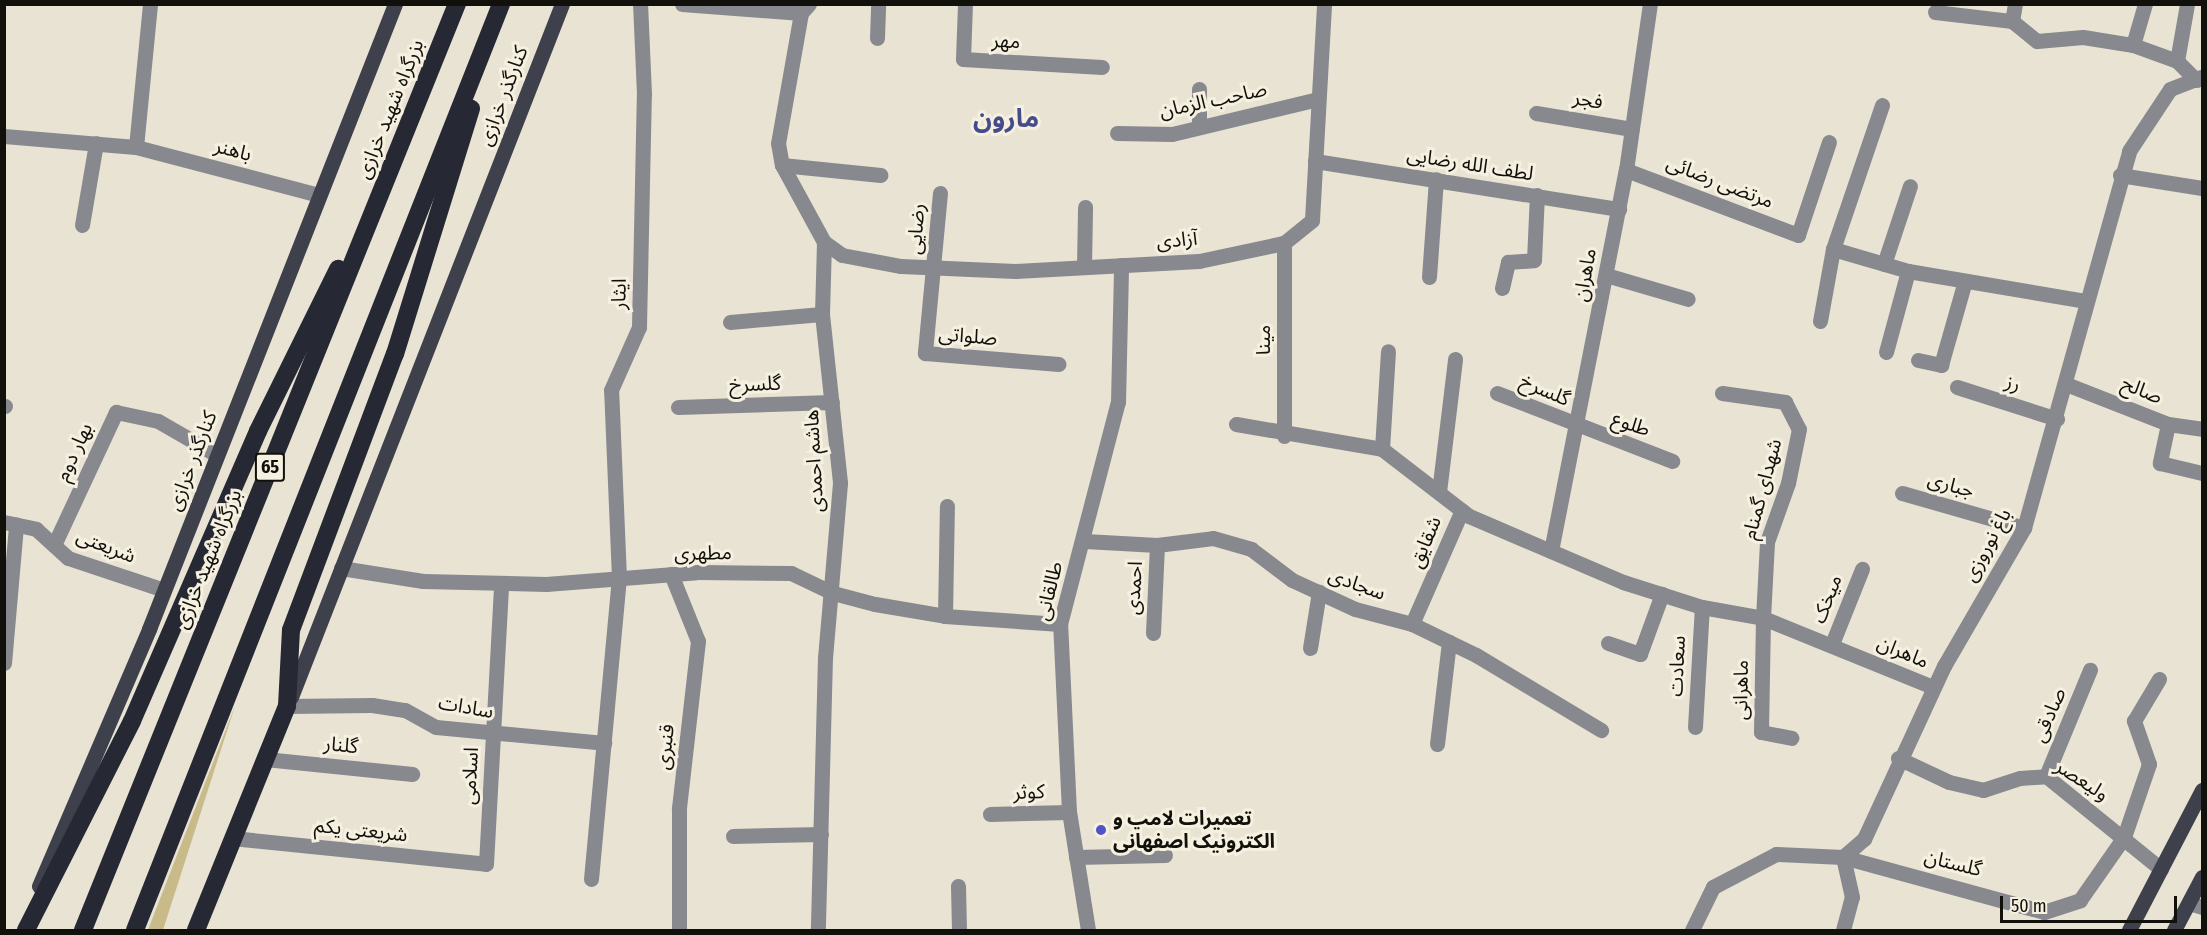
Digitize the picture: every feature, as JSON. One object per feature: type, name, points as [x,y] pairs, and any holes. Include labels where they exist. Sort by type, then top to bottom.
[{"type":"highway","name":"بزرگراه شهید خرازی","points":[[83,930],[457,4]]},
{"type":"highway","points":[[196,930],[287,706],[291,630],[395,354],[502,4]]},
{"type":"highway","points":[[135,930],[502,4]]},
{"type":"highway","points":[[26,930],[132,721],[258,431],[404,135]]},
{"type":"main road","name":"کنارگذر خرازی","points":[[21,930],[164,590],[395,4]]},
{"type":"main road","name":"کنارگذر خرازی","points":[[287,706],[562,4]]},
{"type":"main road","points":[[2129,930],[2202,790]]},
{"type":"main road","points":[[2174,930],[2196,905],[2202,877]]},
{"type":"street","points":[[136,147],[150,4]]},
{"type":"street","name":"ایثار","points":[[591,879],[619,578],[611,390],[639,327],[644,94],[640,4]]},
{"type":"street","points":[[682,4],[805,9],[778,143],[782,165],[824,242]]},
{"type":"street","points":[[877,38],[878,4]]},
{"type":"street","name":"مهر","points":[[965,4],[963,59],[1102,67]]},
{"type":"street","name":"آزادی","points":[[824,242],[842,255],[934,267],[1084,267],[1199,261],[1284,243],[1312,220],[1324,4]]},
{"type":"street","name":"ماهران","points":[[1551,551],[1619,209],[1650,4]]},
{"type":"street","points":[[2012,21],[2015,4]]},
{"type":"street","points":[[2133,45],[2145,4]]},
{"type":"street","points":[[2177,61],[2187,4]]},
{"type":"street","points":[[1935,12],[2012,21],[2037,41],[2083,38],[2133,45],[2177,61],[2199,78]]},
{"type":"street","name":"باغ نوروزی","points":[[1843,857],[1864,839],[1898,758],[1933,687],[2024,528],[2057,419],[2085,301],[2129,151],[2170,89],[2199,78]]},
{"type":"street","points":[[1199,89],[1199,127]]},
{"type":"street","name":"صاحب الزمان","points":[[1117,133],[1172,134],[1318,99]]},
{"type":"street","points":[[1820,321],[1833,249],[1882,105]]},
{"type":"street","name":"فجر","points":[[1536,113],[1632,129]]},
{"type":"street","name":"باهنر","points":[[4,136],[136,147],[319,195]]},
{"type":"street","name":"مرتضی رضائی","points":[[1626,170],[1798,235],[1829,142]]},
{"type":"street","points":[[82,225],[96,143]]},
{"type":"street","name":"لطف الله رضایی","points":[[1315,161],[1619,209]]},
{"type":"street","points":[[782,165],[880,175]]},
{"type":"street","points":[[2120,176],[2202,188]]},
{"type":"street","points":[[1429,277],[1436,179]]},
{"type":"street","points":[[1884,264],[1910,186]]},
{"type":"street","name":"رضایی","points":[[934,267],[940,193]]},
{"type":"street","points":[[1502,288],[1508,262],[1534,260],[1537,195]]},
{"type":"street","points":[[1084,207],[1084,267]]},
{"type":"street","name":"هاشم احمدی","points":[[818,930],[825,657],[833,593],[840,483],[822,314],[824,242]]},
{"type":"street","name":"مینا","points":[[1284,243],[1284,436]]},
{"type":"street","points":[[1833,249],[1908,271],[2085,301]]},
{"type":"street","name":"طالقانی","points":[[1088,930],[1069,812],[1060,624],[1085,541],[1118,402],[1121,265]]},
{"type":"street","name":"صلواتی","points":[[934,267],[925,353],[1059,364]]},
{"type":"street","points":[[1886,352],[1908,271]]},
{"type":"street","points":[[1606,275],[1688,298]]},
{"type":"street","points":[[1918,360],[1941,365],[1965,281]]},
{"type":"street","points":[[730,322],[822,314]]},
{"type":"street","points":[[1382,449],[1388,351]]},
{"type":"street","points":[[1438,492],[1455,359]]},
{"type":"street","name":"صالح","points":[[2066,384],[2168,423],[2202,429]]},
{"type":"street","name":"رز","points":[[1957,387],[2057,419]]},
{"type":"street","name":"گلسرخ","points":[[1497,393],[1577,427]]},
{"type":"street","name":"شهدای گمنام","points":[[1722,393],[1785,402],[1799,429],[1788,483],[1767,542],[1763,618]]},
{"type":"street","name":"گلسرخ","points":[[678,407],[832,402]]},
{"type":"street","name":"بهار دوم","points":[[54,545],[116,412],[158,421],[217,455]]},
{"type":"street","points":[[2168,423],[2160,463],[2202,473]]},
{"type":"street","name":"ماهران","points":[[1236,424],[1284,436],[1382,449],[1462,510],[1551,551],[1702,607],[1763,618],[1832,644],[1933,687]]},
{"type":"street","name":"طلوع","points":[[1577,427],[1672,460]]},
{"type":"street","name":"جباری","points":[[1902,493],[2024,528]]},
{"type":"street","points":[[945,616],[947,506]]},
{"type":"street","name":"شقایق","points":[[1412,624],[1462,510]]},
{"type":"street","points":[[4,663],[10,523]]},
{"type":"street","name":"شریعتی","points":[[10,523],[36,529],[68,558],[164,590]]},
{"type":"street","name":"سجادی","points":[[1085,541],[1158,545],[1213,538],[1251,549],[1292,580],[1355,609],[1412,624],[1449,642],[1601,730]]},
{"type":"street","name":"احمدی","points":[[1153,633],[1158,545]]},
{"type":"street","name":"مطهری","points":[[341,568],[423,581],[501,583],[671,574],[791,573],[833,593],[945,616],[1060,624]]},
{"type":"street","name":"میخک","points":[[1832,644],[1862,569]]},
{"type":"street","name":"قنبری","points":[[671,574],[698,641],[679,809],[679,930]]},
{"type":"street","name":"اسلامی","points":[[486,864],[501,583]]},
{"type":"street","points":[[1310,648],[1319,592]]},
{"type":"street","points":[[1608,643],[1640,654],[1662,594]]},
{"type":"street","name":"سعادت","points":[[1695,727],[1702,607]]},
{"type":"street","name":"ماهرانی","points":[[1763,618],[1761,732],[1791,738]]},
{"type":"street","points":[[1437,744],[1449,642]]},
{"type":"street","name":"صادقی","points":[[2046,776],[2090,670]]},
{"type":"street","name":"گلستان","points":[[1843,857],[2044,912],[2080,900],[2124,837],[2149,764],[2134,721],[2158,679]]},
{"type":"street","name":"سادات","points":[[287,706],[372,705],[405,710],[436,727],[604,743]]},
{"type":"street","name":"ولیعصر","points":[[1898,758],[1949,782],[1983,790],[2046,776],[2161,869]]},
{"type":"street","name":"گلنار","points":[[265,759],[412,774]]},
{"type":"street","name":"کوثر","points":[[990,814],[1069,812]]},
{"type":"street","points":[[733,837],[821,834]]},
{"type":"street","name":"شریعتی یکم","points":[[232,838],[486,864]]},
{"type":"street","points":[[1692,930],[1713,887],[1776,854],[1843,857],[1852,897],[1843,930]]},
{"type":"street","points":[[1076,857],[1166,855]]},
{"type":"street","points":[[958,886],[959,930]]},
{"type":"shaded area","points":[[235,706],[163,930],[148,930],[151,922]]},
{"type":"place","name":"تعمیرات لامپ و الکترونیک اصفهانی","points":[[1101,830]]},
{"type":"district","name":"مارون","points":[[1006,119]]}]
